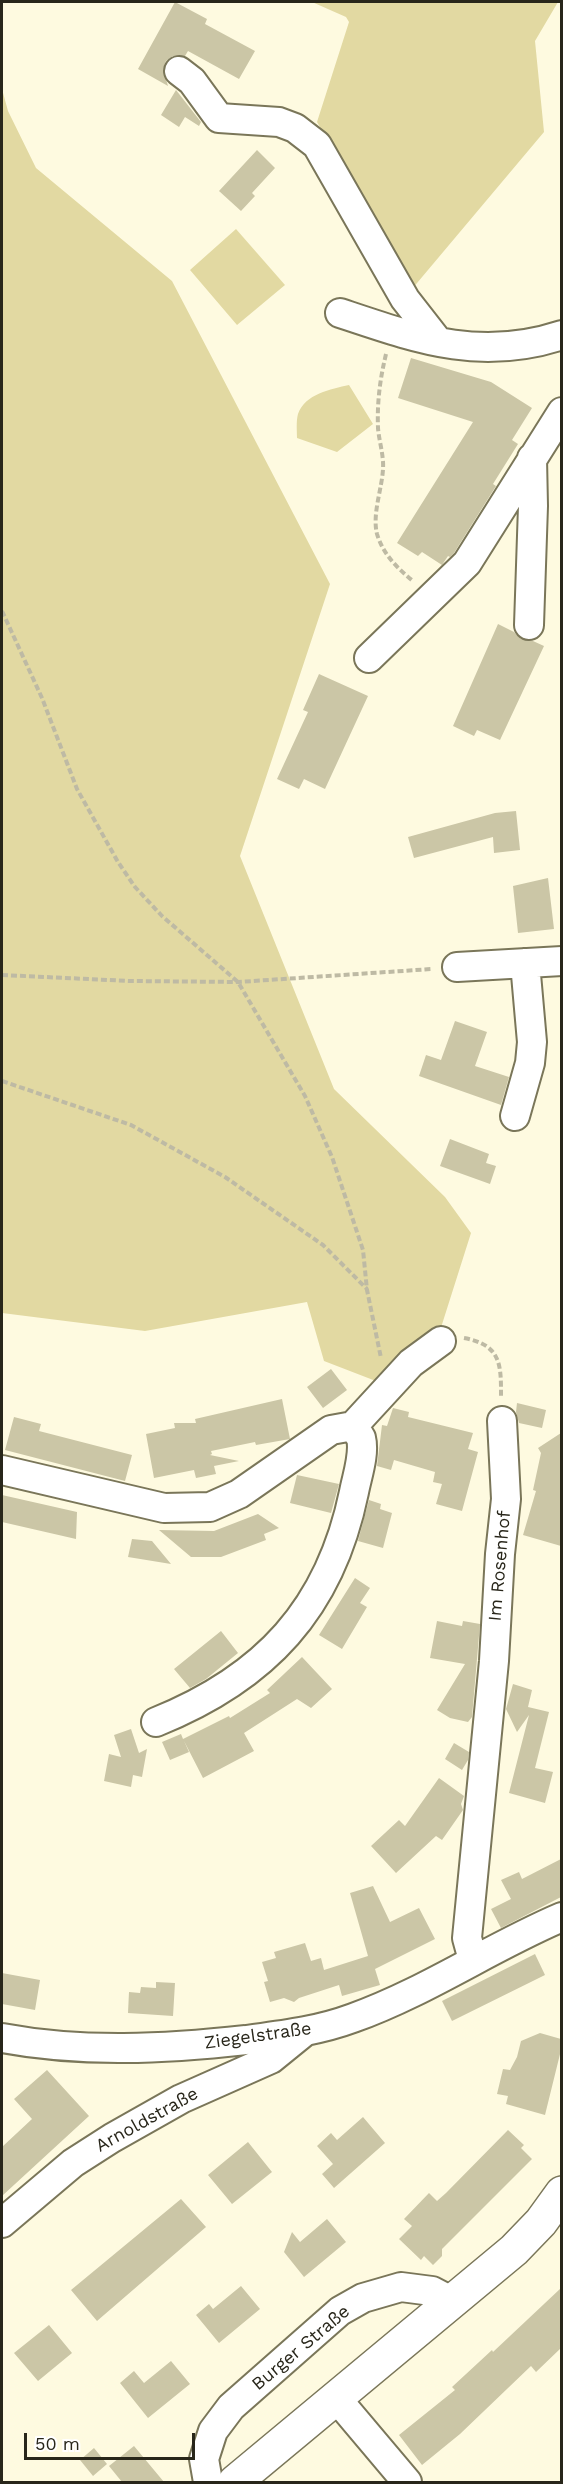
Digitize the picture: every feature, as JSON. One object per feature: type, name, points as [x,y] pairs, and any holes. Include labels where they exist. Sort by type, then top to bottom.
[{"type":"main road","points":[[235,2482],[514,2250],[541,2222],[561,2193]]},
{"type":"street","points":[[179,71],[192,81],[219,118],[279,122],[295,128],[317,145],[405,299],[437,340]]},
{"type":"street","points":[[340,313],[417,339],[437,340],[453,346],[490,348],[536,344],[561,335]]},
{"type":"street","points":[[369,658],[467,563],[561,412]]},
{"type":"street","points":[[529,625],[532,564],[532,458]]},
{"type":"street","points":[[457,967],[561,961]]},
{"type":"street","points":[[515,1116],[531,1053],[525,963]]},
{"type":"street","points":[[2,1470],[164,1508],[210,1507],[239,1494],[331,1430],[353,1426],[411,1363],[441,1341]]},
{"type":"street","name":"Im Rosenhof","points":[[473,1960],[467,1938],[493,1672],[500,1554],[506,1499],[502,1421]]},
{"type":"street","points":[[156,1722],[189,1709],[247,1673],[306,1612],[327,1577],[338,1552],[352,1502],[361,1455],[360,1437],[353,1426]]},
{"type":"street","name":"Ziegelstraße","points":[[2,2038],[61,2047],[95,2048],[206,2044],[303,2033],[353,2018],[561,1917]]},
{"type":"street","name":"Arnoldstraße","points":[[2,2223],[73,2163],[112,2138],[182,2099],[271,2059],[303,2033]]},
{"type":"street","name":"Burger Straße","points":[[208,2482],[204,2459],[213,2431],[231,2407],[340,2311],[363,2298],[401,2287],[432,2290],[453,2302]]},
{"type":"street","points":[[337,2399],[407,2482]]},
{"type":"path","points":[[393,331],[379,383],[380,443],[383,465],[376,518],[377,532],[385,552],[394,565],[431,597]]},
{"type":"path","points":[[2,611],[42,699],[77,789],[118,862],[135,888],[162,916],[238,982],[305,1096],[332,1157],[363,1250],[367,1290],[381,1359],[380,1395]]},
{"type":"path","points":[[2,975],[130,981],[238,982],[457,967]]},
{"type":"path","points":[[2,1080],[131,1125],[225,1177],[323,1245],[367,1290]]},
{"type":"path","points":[[441,1341],[455,1336],[473,1339],[486,1346],[496,1356],[502,1368],[502,1421]]},
{"type":"shaded area","points":[[312,2],[558,2],[535,41],[544,132],[412,289],[395,253],[317,122],[349,22],[346,17]]},
{"type":"shaded area","points":[[2,89],[8,111],[36,168],[172,281],[330,584],[240,856],[334,1089],[445,1197],[471,1233],[438,1337],[381,1383],[324,1361],[307,1302],[145,1331],[2,1313]]},
{"type":"shaded area","points":[[236,229],[285,285],[237,325],[190,270]]},
{"type":"shaded area","points":[[349,385],[373,424],[337,452],[297,438],[298,414],[301,407],[312,397]]},
{"type":"building","points":[[175,2],[207,19],[205,24],[255,51],[239,79],[188,51],[185,56],[173,56],[166,61],[163,69],[168,86],[138,69]]},
{"type":"building","points":[[176,90],[201,122],[199,126],[185,117],[179,127],[161,115]]},
{"type":"building","points":[[257,150],[275,168],[252,193],[255,196],[241,211],[219,191]]},
{"type":"building","points":[[411,358],[491,382],[532,408],[512,440],[518,444],[493,484],[496,486],[454,553],[448,556],[442,565],[422,552],[418,556],[397,543],[473,422],[398,398]]},
{"type":"building","points":[[498,624],[514,632],[521,639],[544,646],[500,740],[477,730],[474,736],[453,726]]},
{"type":"building","points":[[319,674],[368,696],[325,789],[304,779],[299,789],[277,779],[308,712],[303,710]]},
{"type":"building","points":[[516,811],[520,850],[494,853],[493,837],[414,858],[408,837],[495,813]]},
{"type":"building","points":[[548,878],[554,929],[518,933],[513,886]]},
{"type":"building","points":[[455,1021],[487,1032],[475,1066],[509,1077],[501,1105],[419,1076],[426,1055],[441,1060]]},
{"type":"building","points":[[450,1139],[489,1154],[486,1163],[496,1166],[490,1184],[440,1166]]},
{"type":"building","points":[[331,1369],[347,1390],[323,1408],[307,1387]]},
{"type":"building","points":[[282,1399],[290,1439],[256,1445],[255,1442],[211,1451],[210,1455],[239,1461],[214,1466],[216,1474],[196,1478],[194,1470],[154,1478],[146,1434],[175,1428],[174,1423],[196,1423],[195,1419]]},
{"type":"building","points":[[517,1403],[546,1410],[542,1428],[519,1423],[516,1412]]},
{"type":"building","points":[[393,1408],[409,1412],[408,1417],[473,1433],[468,1449],[478,1452],[462,1511],[436,1504],[442,1484],[433,1482],[435,1472],[394,1460],[391,1470],[377,1466],[382,1425],[387,1426]]},
{"type":"building","points":[[14,1417],[41,1424],[39,1431],[132,1455],[125,1481],[5,1450]]},
{"type":"building","points":[[561,1433],[561,1546],[523,1535],[536,1491],[533,1490],[541,1453],[538,1448]]},
{"type":"building","points":[[297,1475],[339,1484],[331,1513],[290,1503]]},
{"type":"building","points":[[2,1495],[77,1512],[76,1539],[2,1522]]},
{"type":"building","points":[[369,1500],[381,1504],[380,1509],[392,1513],[383,1548],[358,1541]]},
{"type":"building","points":[[258,1514],[279,1528],[264,1534],[266,1540],[221,1557],[191,1557],[159,1530],[214,1531]]},
{"type":"building","points":[[132,1539],[152,1541],[171,1564],[128,1557]]},
{"type":"building","points":[[355,1578],[370,1588],[360,1603],[367,1607],[342,1649],[319,1635]]},
{"type":"building","points":[[437,1621],[462,1626],[463,1621],[480,1624],[472,1717],[468,1722],[450,1718],[437,1710],[465,1664],[430,1658]]},
{"type":"building","points":[[221,1631],[238,1653],[206,1679],[190,1688],[174,1669]]},
{"type":"building","points":[[302,1657],[332,1689],[311,1708],[297,1699],[244,1733],[254,1751],[203,1778],[184,1741],[189,1752],[170,1760],[162,1742],[181,1734],[183,1739],[229,1716],[230,1718],[270,1693],[267,1690]]},
{"type":"building","points":[[513,1684],[532,1690],[528,1707],[549,1712],[535,1768],[553,1772],[545,1803],[509,1793],[529,1715],[517,1732],[506,1709]]},
{"type":"building","points":[[131,1729],[139,1753],[147,1749],[142,1777],[133,1775],[131,1787],[104,1781],[109,1754],[121,1757],[114,1735]]},
{"type":"building","points":[[454,1743],[469,1752],[468,1760],[462,1770],[445,1759]]},
{"type":"building","points":[[439,1778],[464,1796],[461,1804],[463,1810],[442,1840],[436,1836],[396,1873],[371,1846],[399,1820],[405,1826]]},
{"type":"building","points":[[561,1859],[561,1897],[501,1928],[491,1909],[511,1899],[501,1880],[519,1872],[522,1879]]},
{"type":"building","points":[[373,1886],[390,1922],[419,1908],[435,1939],[375,1969],[380,1985],[342,1996],[339,1985],[299,1998],[294,2002],[284,1998],[270,2002],[264,1982],[268,1981],[262,1962],[276,1958],[274,1952],[305,1943],[311,1961],[321,1958],[324,1970],[368,1956],[350,1893]]},
{"type":"building","points":[[535,1954],[545,1975],[452,2021],[442,2001]]},
{"type":"building","points":[[2,1973],[40,1980],[35,2010],[2,2004]]},
{"type":"building","points":[[156,1982],[175,1983],[173,2016],[128,2013],[129,1992],[140,1993],[141,1987],[156,1988]]},
{"type":"building","points":[[540,2033],[561,2039],[561,2050],[545,2115],[506,2104],[508,2096],[497,2094],[503,2069],[510,2070],[517,2057],[521,2041]]},
{"type":"building","points":[[47,2070],[89,2116],[2,2196],[2,2147],[32,2119],[14,2099]]},
{"type":"building","points":[[363,2117],[385,2143],[334,2188],[322,2174],[333,2164],[317,2146],[331,2133],[337,2140]]},
{"type":"building","points":[[508,2130],[524,2145],[521,2148],[532,2159],[442,2249],[442,2256],[433,2265],[424,2256],[421,2260],[399,2239],[412,2226],[404,2219],[429,2193],[437,2201]]},
{"type":"building","points":[[248,2142],[272,2172],[232,2204],[208,2175]]},
{"type":"building","points":[[181,2199],[206,2227],[97,2321],[71,2290]]},
{"type":"building","points":[[327,2219],[346,2242],[304,2277],[284,2252],[292,2232],[300,2242]]},
{"type":"building","points":[[241,2286],[260,2309],[219,2343],[196,2315],[209,2304],[213,2309]]},
{"type":"building","points":[[561,2288],[561,2348],[536,2372],[531,2366],[460,2434],[422,2465],[399,2435],[455,2390],[452,2387]]},
{"type":"building","points":[[49,2325],[72,2353],[38,2381],[14,2353]]},
{"type":"building","points":[[171,2361],[190,2384],[148,2418],[120,2383],[134,2371],[144,2383]]},
{"type":"building","points":[[134,2446],[164,2482],[122,2482],[109,2466]]},
{"type":"building","points":[[94,2448],[107,2464],[93,2476],[80,2460]]}]
